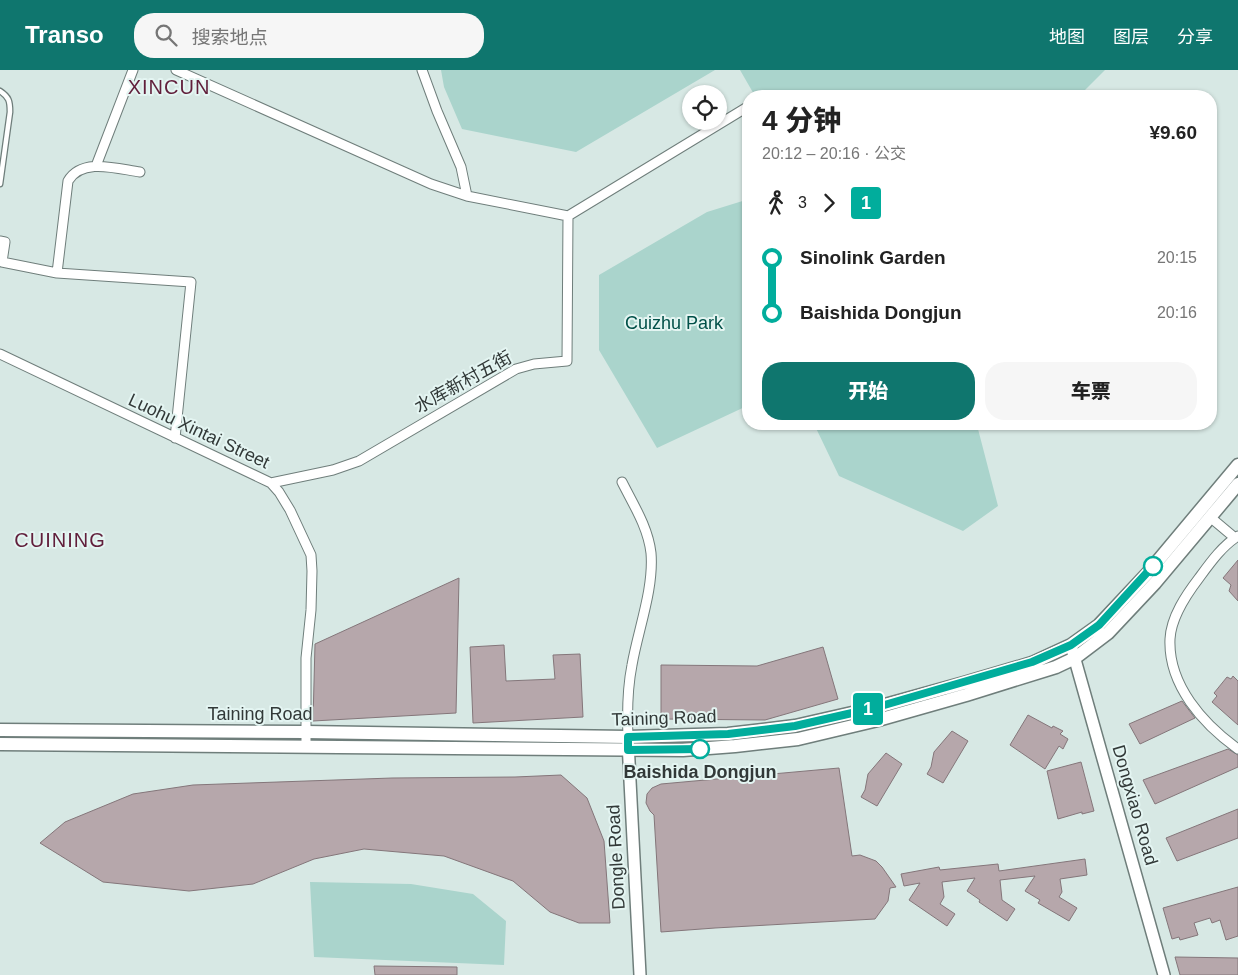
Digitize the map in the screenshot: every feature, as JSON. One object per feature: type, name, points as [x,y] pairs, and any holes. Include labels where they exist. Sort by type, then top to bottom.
[{"type":"main road","name":"Taining Road","points":[[0,744],[306,746],[628,744],[795,726],[874,708],[964,683],[1032,662],[1071,645],[1099,625],[1146,575],[1238,465]]},
{"type":"main road","name":"Taining Road","points":[[0,730],[306,732],[628,744],[683,750],[798,738],[878,720],[966,695],[1035,675],[1075,658],[1108,633],[1155,583],[1238,484]]},
{"type":"street","points":[[96,166],[134,70]]},
{"type":"street","points":[[176,70],[431,184],[467,196],[568,216],[742,110]]},
{"type":"street","points":[[422,70],[461,167],[467,196]]},
{"type":"street","points":[[57,273],[68,181],[72,175],[77,171],[96,166],[140,172]]},
{"type":"street","name":"水库新村五街","points":[[271,483],[334,470],[359,460],[516,368],[534,364],[567,361],[568,216]]},
{"type":"street","points":[[0,241],[5,242],[2,262],[57,273],[191,282],[175,438]]},
{"type":"street","name":"Luohu Xintai Street","points":[[0,354],[271,483],[280,492],[311,555],[311,610],[306,658],[306,746]]},
{"type":"street","points":[[622,482],[640,517],[648,537],[650,552],[649,585],[627,700],[628,744]]},
{"type":"street","points":[[1210,517],[1236,537],[1216,556],[1189,591],[1176,616],[1170,638],[1172,662],[1183,690],[1200,715],[1218,734],[1238,748]]},
{"type":"street","name":"Dongxiao Road","points":[[1071,645],[1164,975]]},
{"type":"street","name":"Dongle Road","points":[[628,744],[640,975]]},
{"type":"lane","points":[[0,91],[10,101],[0,184]]},
{"type":"green space","points":[[441,70],[715,70],[690,85],[682,85],[682,89],[576,152],[462,129],[444,87]]},
{"type":"green space","points":[[740,70],[1105,70],[1085,90],[752,90]]},
{"type":"green space","name":"Cuizhu Park","points":[[742,201],[742,408],[657,448],[599,350],[599,275],[707,212]]},
{"type":"green space","points":[[817,430],[978,430],[998,506],[963,531],[839,476]]},
{"type":"green space","points":[[310,882],[411,884],[473,894],[506,921],[504,965],[314,957]]},
{"type":"building","points":[[1238,560],[1238,601],[1229,591],[1231,585],[1223,578]]},
{"type":"building","points":[[459,578],[456,713],[313,721],[315,644]]},
{"type":"building","points":[[504,645],[506,681],[555,679],[553,655],[580,654],[583,717],[473,723],[470,647]]},
{"type":"building","points":[[823,647],[838,699],[765,720],[661,719],[661,665],[757,666]]},
{"type":"building","points":[[1233,676],[1238,681],[1238,725],[1212,702],[1217,696],[1214,693],[1227,677],[1231,679]]},
{"type":"building","points":[[1182,701],[1195,718],[1140,744],[1129,724]]},
{"type":"building","points":[[1028,715],[1052,728],[1053,726],[1063,731],[1060,734],[1068,739],[1063,749],[1059,746],[1045,769],[1010,745]]},
{"type":"building","points":[[952,731],[968,741],[943,783],[927,774],[931,767],[934,752]]},
{"type":"building","points":[[1228,749],[1238,755],[1238,767],[1155,804],[1143,780]]},
{"type":"building","points":[[886,753],[902,764],[877,806],[861,797],[865,790],[868,774]]},
{"type":"building","points":[[1081,762],[1094,811],[1082,814],[1082,812],[1058,819],[1047,771]]},
{"type":"building","points":[[839,768],[852,856],[860,855],[876,861],[896,887],[890,888],[888,901],[875,919],[661,932],[654,815],[646,803],[647,794],[652,788],[661,784]]},
{"type":"building","points":[[561,775],[587,798],[604,841],[610,923],[579,923],[550,912],[513,881],[444,856],[364,849],[314,859],[253,884],[189,891],[103,882],[40,843],[65,822],[133,794],[193,785],[392,778]]},
{"type":"building","points":[[1238,809],[1238,838],[1177,861],[1166,838]]},
{"type":"building","points":[[1085,859],[1087,875],[1060,879],[1062,892],[1059,897],[1077,908],[1069,921],[1038,903],[1040,900],[1025,891],[1035,876],[1000,880],[1002,900],[1015,909],[1007,921],[979,902],[980,900],[967,891],[975,878],[942,882],[944,897],[940,904],[955,914],[947,926],[909,900],[920,883],[904,886],[901,874],[939,867],[940,870],[998,864],[999,871]]},
{"type":"building","points":[[1238,887],[1238,936],[1226,940],[1220,920],[1212,923],[1210,918],[1194,923],[1198,935],[1180,940],[1179,937],[1172,939],[1163,908]]},
{"type":"building","points":[[1175,957],[1238,958],[1238,975],[1180,975]]},
{"type":"building","points":[[374,966],[457,967],[457,975],[375,975]]},
{"type":"bus line","name":"1","points":[[700,749],[628,750],[628,737],[728,734],[795,726],[874,708],[1032,662],[1071,645],[1099,625],[1153,566]]},
{"type":"place","name":"Baishida Dongjun","points":[[700,749]]},
{"type":"district","name":"XINCUN","points":[[169,87]]},
{"type":"district","name":"CUINING","points":[[60,540]]}]
